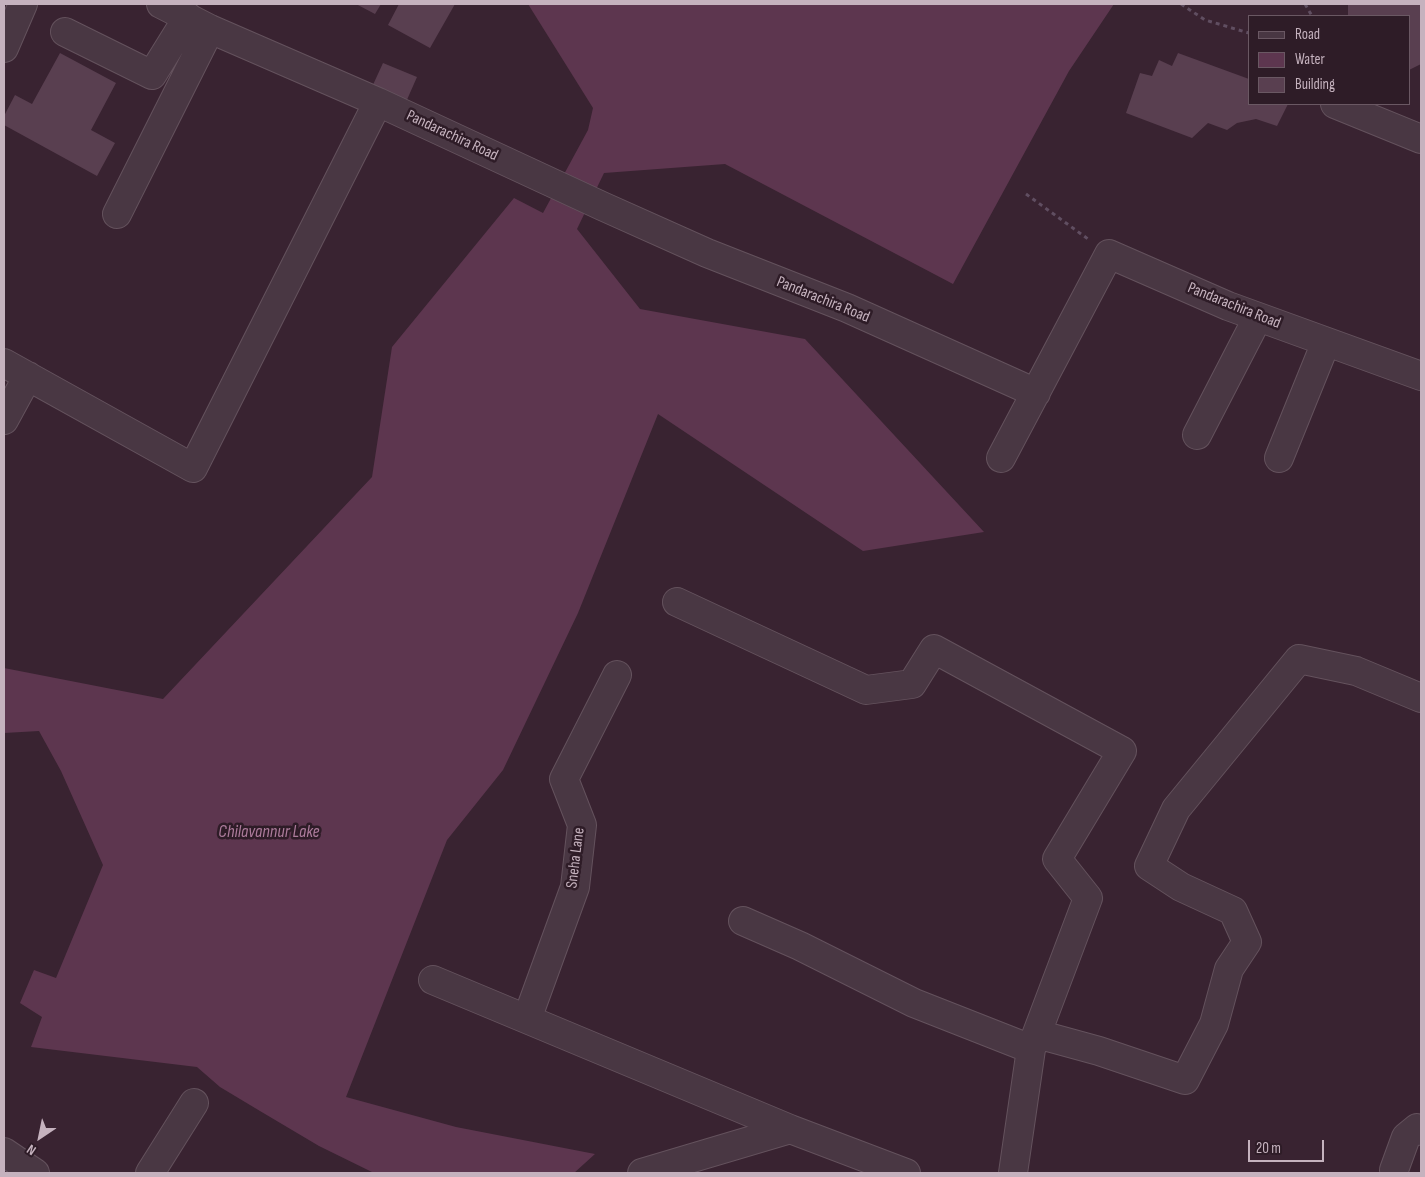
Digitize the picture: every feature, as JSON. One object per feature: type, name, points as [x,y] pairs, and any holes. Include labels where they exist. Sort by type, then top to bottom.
[{"type":"street","points":[[4,48],[23,4]]},
{"type":"street","name":"Pandarachira Road","points":[[161,4],[199,23],[378,102],[707,253],[847,308],[1036,393]]},
{"type":"street","points":[[65,32],[152,75],[199,23]]},
{"type":"street","points":[[116,214],[199,23]]},
{"type":"street","points":[[4,363],[193,468],[378,102]]},
{"type":"street","points":[[1337,105],[1421,139]]},
{"type":"street","points":[[1001,458],[1109,254]]},
{"type":"street","name":"Pandarachira Road","points":[[1109,254],[1258,317],[1421,376]]},
{"type":"street","points":[[1197,435],[1258,317]]},
{"type":"street","points":[[1279,458],[1326,342]]},
{"type":"street","points":[[4,420],[28,376]]},
{"type":"street","points":[[676,602],[866,690],[912,684],[934,649],[1122,751],[1057,859],[1088,898],[1034,1041],[1013,1173]]},
{"type":"street","points":[[743,921],[800,946],[914,1004],[1034,1041],[1099,1051],[1185,1080],[1214,1024],[1229,969],[1247,942],[1233,911],[1181,887],[1149,866],[1176,809],[1300,660],[1356,671],[1421,698]]},
{"type":"street","name":"Sneha Lane","points":[[527,1019],[575,887],[582,825],[564,779],[617,675]]},
{"type":"street","points":[[433,980],[790,1129],[906,1173]]},
{"type":"street","points":[[150,1173],[194,1103]]},
{"type":"street","points":[[1394,1170],[1406,1137],[1416,1128],[1421,1131]]},
{"type":"street","points":[[642,1173],[790,1129]]},
{"type":"street","points":[[4,1152],[35,1173]]},
{"type":"path","points":[[1181,4],[1205,20],[1248,32]]},
{"type":"path","points":[[1305,4],[1311,15]]},
{"type":"path","points":[[1026,194],[1109,254]]},
{"type":"water","name":"Chilavannur Lake","points":[[528,4],[1114,4],[1069,71],[953,284],[725,164],[604,173],[577,229],[640,309],[805,339],[984,532],[863,551],[658,414],[578,613],[503,770],[447,840],[346,1097],[456,1127],[595,1154],[574,1173],[374,1173],[319,1146],[260,1111],[220,1087],[197,1067],[31,1047],[42,1017],[20,1003],[34,970],[56,978],[103,865],[61,771],[39,731],[4,733],[4,668],[163,699],[372,477],[392,347],[514,198],[543,213],[588,130],[593,108]]},
{"type":"building","points":[[356,4],[381,4],[375,14]]},
{"type":"building","points":[[399,4],[455,4],[430,48],[388,25]]},
{"type":"building","points":[[1348,4],[1421,4],[1421,64],[1410,70],[1410,15],[1348,15]]},
{"type":"building","points":[[60,53],[116,83],[91,130],[115,143],[97,176],[4,125],[4,116],[15,95],[32,104]]},
{"type":"building","points":[[1178,53],[1248,79],[1248,105],[1288,105],[1277,126],[1256,119],[1237,123],[1227,130],[1208,123],[1192,138],[1126,113],[1140,73],[1152,76],[1159,60],[1172,66]]},
{"type":"building","points":[[383,63],[417,77],[406,102],[372,87]]}]
